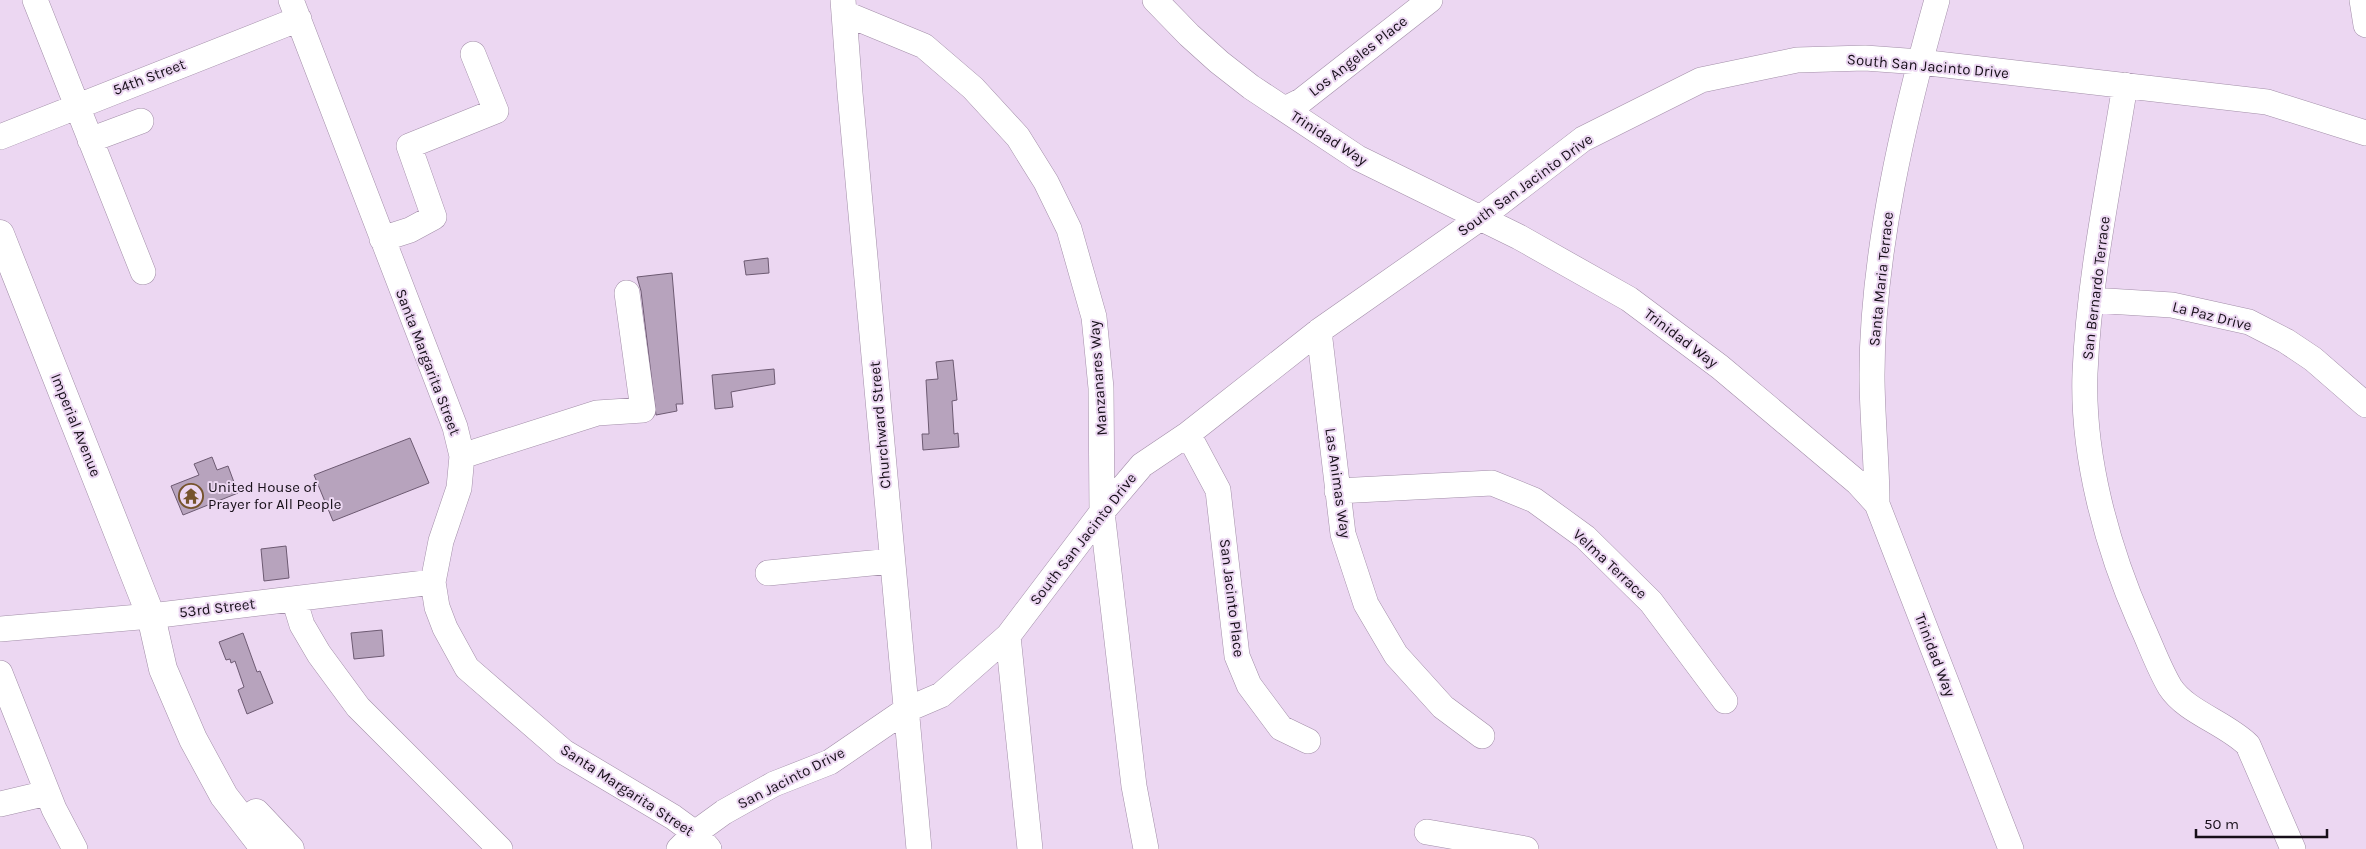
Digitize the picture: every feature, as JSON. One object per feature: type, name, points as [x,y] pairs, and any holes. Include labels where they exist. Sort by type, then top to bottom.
[{"type":"main road","name":"Imperial Avenue","points":[[0,234],[152,616],[180,662],[217,752],[236,788],[259,818],[290,849]]},
{"type":"main road","name":"Imperial Avenue","points":[[152,616],[163,669],[193,739],[224,796],[265,849]]},
{"type":"street","points":[[35,0],[143,272]]},
{"type":"street","name":"Trinidad Way","points":[[1155,0],[1219,62],[1358,158],[1519,238],[1629,299],[1720,367],[1858,483],[1877,504],[2011,849]]},
{"type":"street","name":"Los Angeles Place","points":[[1285,109],[1301,101],[1430,0]]},
{"type":"street","name":"Santa Maria Terrace","points":[[1877,504],[1872,376],[1884,235],[1920,62],[1937,0]]},
{"type":"street","points":[[2362,0],[2366,25]]},
{"type":"street","name":"Manzanares Way","points":[[844,7],[924,46],[973,88],[1018,137],[1046,182],[1069,229],[1094,316],[1101,388],[1102,512],[1134,786],[1146,849]]},
{"type":"street","name":"Churchward Street","points":[[844,7],[918,849]]},
{"type":"street","name":"54th Street","points":[[0,137],[76,106],[295,10]]},
{"type":"street","name":"Santa Margarita Street","points":[[295,10],[455,427],[462,456],[459,488],[441,541],[433,582],[437,607],[445,628],[467,668],[564,752],[673,817],[694,844]]},
{"type":"street","points":[[382,239],[410,230],[434,217],[410,146],[496,111],[473,54]]},
{"type":"street","name":"South San Jacinto Drive","points":[[906,710],[941,695],[1008,636],[1102,512],[1142,464],[1188,434],[1319,331],[1479,219],[1583,139],[1701,80],[1797,60],[1865,58],[1920,62],[2267,102],[2366,133]]},
{"type":"street","name":"San Bernardo Terrace","points":[[2125,85],[2091,300],[2085,374],[2090,446],[2104,520],[2126,589],[2171,688],[2188,705],[2236,733],[2248,745],[2293,849]]},
{"type":"street","points":[[90,140],[141,121]]},
{"type":"street","points":[[462,456],[597,413],[643,410],[627,293]]},
{"type":"street","name":"La Paz Drive","points":[[2091,300],[2172,305],[2249,322],[2286,341],[2313,359],[2366,405]]},
{"type":"street","name":"Las Animas Way","points":[[1319,331],[1343,534],[1366,604],[1396,655],[1443,707],[1482,736]]},
{"type":"street","name":"San Jacinto Place","points":[[1188,434],[1218,490],[1237,656],[1249,685],[1281,728],[1308,741]]},
{"type":"street","name":"Velma Terrace","points":[[1337,491],[1492,484],[1534,500],[1585,537],[1651,602],[1724,701]]},
{"type":"street","points":[[768,573],[892,561]]},
{"type":"street","name":"53rd Street","points":[[0,629],[152,616],[433,582]]},
{"type":"street","points":[[294,599],[302,625],[319,654],[358,707],[500,849]]},
{"type":"street","points":[[1008,636],[1030,849]]},
{"type":"street","points":[[0,673],[48,792],[75,849]]},
{"type":"street","name":"San Jacinto Drive","points":[[694,844],[724,812],[774,784],[830,762],[906,710]]},
{"type":"street","points":[[0,804],[48,792]]},
{"type":"street","points":[[1427,832],[1526,849]]},
{"type":"building","points":[[768,258],[769,273],[746,275],[744,261]]},
{"type":"building","points":[[672,273],[683,404],[676,404],[677,411],[656,415],[641,291],[637,277]]},
{"type":"building","points":[[953,360],[957,400],[952,401],[954,434],[958,433],[959,447],[923,450],[922,434],[929,434],[926,380],[938,379],[936,362]]},
{"type":"building","points":[[774,369],[775,384],[731,392],[733,407],[715,409],[712,375]]},
{"type":"building","points":[[410,438],[429,483],[333,521],[314,475]]},
{"type":"building","points":[[212,457],[217,470],[228,466],[238,493],[183,515],[171,486],[199,475],[194,464]]},
{"type":"building","points":[[286,546],[289,578],[264,581],[261,549]]},
{"type":"building","points":[[382,630],[384,656],[354,659],[351,633]]},
{"type":"building","points":[[243,633],[257,672],[260,671],[273,703],[247,714],[238,690],[244,687],[235,661],[231,663],[230,659],[226,660],[219,642]]},
{"type":"place","name":"United House of Prayer for All People","points":[[191,496]]}]
